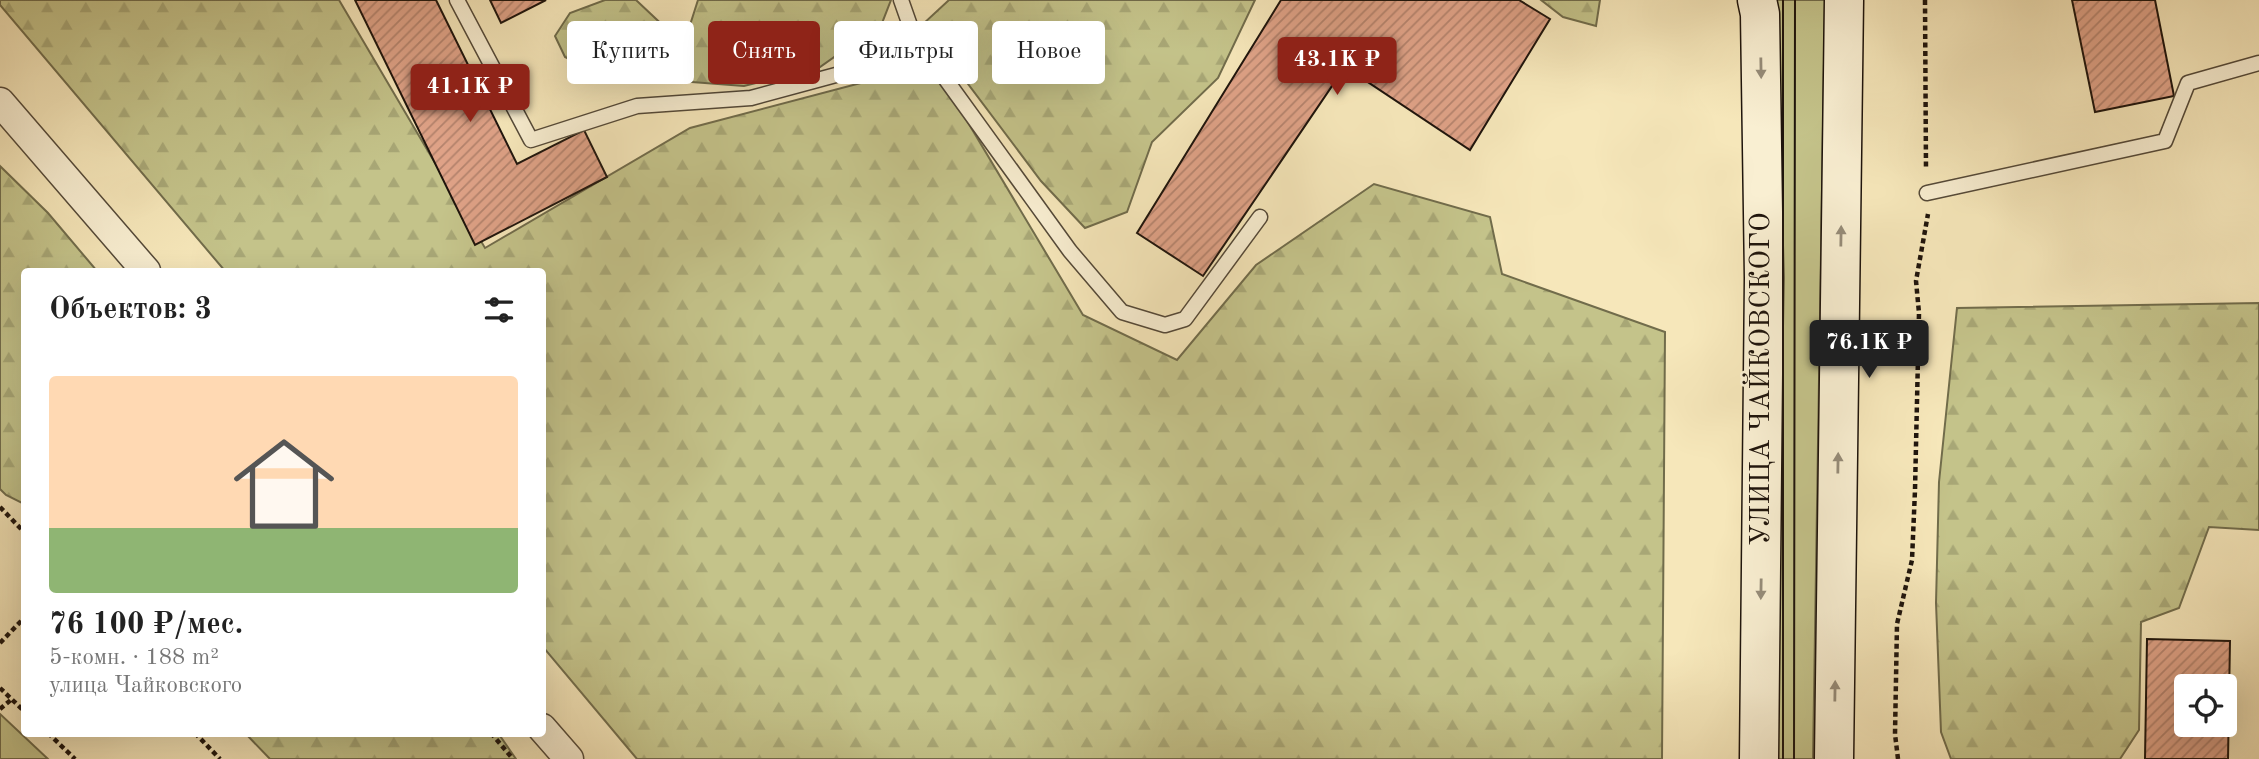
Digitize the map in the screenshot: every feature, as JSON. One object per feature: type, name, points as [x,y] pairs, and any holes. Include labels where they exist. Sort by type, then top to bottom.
[{"type":"main road","name":"УЛИЦА ЧАЙКОВСКОГО","points":[[1757,0],[1760,14],[1764,278],[1759,759]]},
{"type":"main road","points":[[1834,759],[1844,0]]},
{"type":"street","points":[[0,102],[143,268]]},
{"type":"street","points":[[546,733],[569,759]]},
{"type":"lane","points":[[457,0],[531,140],[637,106],[751,98],[834,76]]},
{"type":"lane","points":[[901,0],[908,21]]},
{"type":"lane","points":[[1927,193],[2165,141],[2188,83],[2259,63]]},
{"type":"lane","points":[[948,84],[1070,251],[1122,312],[1165,325],[1185,319],[1260,218]]},
{"type":"path","points":[[1898,759],[1895,734],[1896,655],[1898,624],[1912,560],[1915,490],[1919,313],[1916,281],[1928,213],[1925,0]]},
{"type":"path","points":[[0,507],[21,529]]},
{"type":"path","points":[[0,643],[21,621]]},
{"type":"path","points":[[0,688],[21,708]]},
{"type":"path","points":[[0,709],[12,699]]},
{"type":"path","points":[[52,737],[75,759]]},
{"type":"path","points":[[199,737],[220,759]]},
{"type":"path","points":[[494,737],[513,759]]},
{"type":"green space","points":[[0,0],[339,0],[485,248],[690,128],[857,84],[945,84],[1083,315],[1177,360],[1256,265],[1374,184],[1490,217],[1502,274],[1665,332],[1662,759],[637,759],[546,651],[546,268],[222,268],[0,5]]},
{"type":"green space","points":[[605,0],[636,0],[658,21],[567,21],[567,58],[555,36],[570,13]]},
{"type":"green space","points":[[698,0],[891,0],[883,21],[834,21],[834,57],[820,67],[820,21],[708,21],[708,83],[694,82],[694,21],[691,21]]},
{"type":"green space","points":[[949,0],[1255,0],[1218,78],[1152,142],[1127,212],[1085,228],[1041,181],[968,84],[978,84],[978,21],[926,21]]},
{"type":"green space","points":[[1541,0],[1600,0],[1596,26],[1563,17]]},
{"type":"green space","points":[[1775,0],[1825,0],[1813,759],[1771,759]]},
{"type":"green space","points":[[718,84],[752,84],[744,86]]},
{"type":"green space","points":[[0,166],[48,213],[94,268],[21,268],[21,502],[0,489]]},
{"type":"green space","points":[[2259,303],[2259,530],[2209,527],[2179,608],[2141,622],[2139,730],[2120,759],[1951,759],[1941,732],[1936,603],[1939,482],[1957,308]]},
{"type":"green space","points":[[0,714],[21,734],[21,737],[25,737],[48,759],[0,759]]},
{"type":"green space","points":[[249,737],[501,737],[516,759],[270,759]]},
{"type":"building","points":[[355,0],[436,0],[517,164],[584,130],[607,177],[475,245]]},
{"type":"building","points":[[490,0],[546,0],[501,23]]},
{"type":"building","points":[[1281,0],[1519,0],[1550,19],[1470,150],[1345,67],[1203,276],[1137,233]]},
{"type":"building","points":[[2072,0],[2155,0],[2174,96],[2095,112]]},
{"type":"building","points":[[2147,639],[2230,641],[2229,674],[2174,674],[2174,737],[2228,737],[2228,759],[2145,759]]},
{"type":"tram line","points":[[1783,0],[1783,759]]},
{"type":"tram line","points":[[1794,759],[1795,0]]}]
